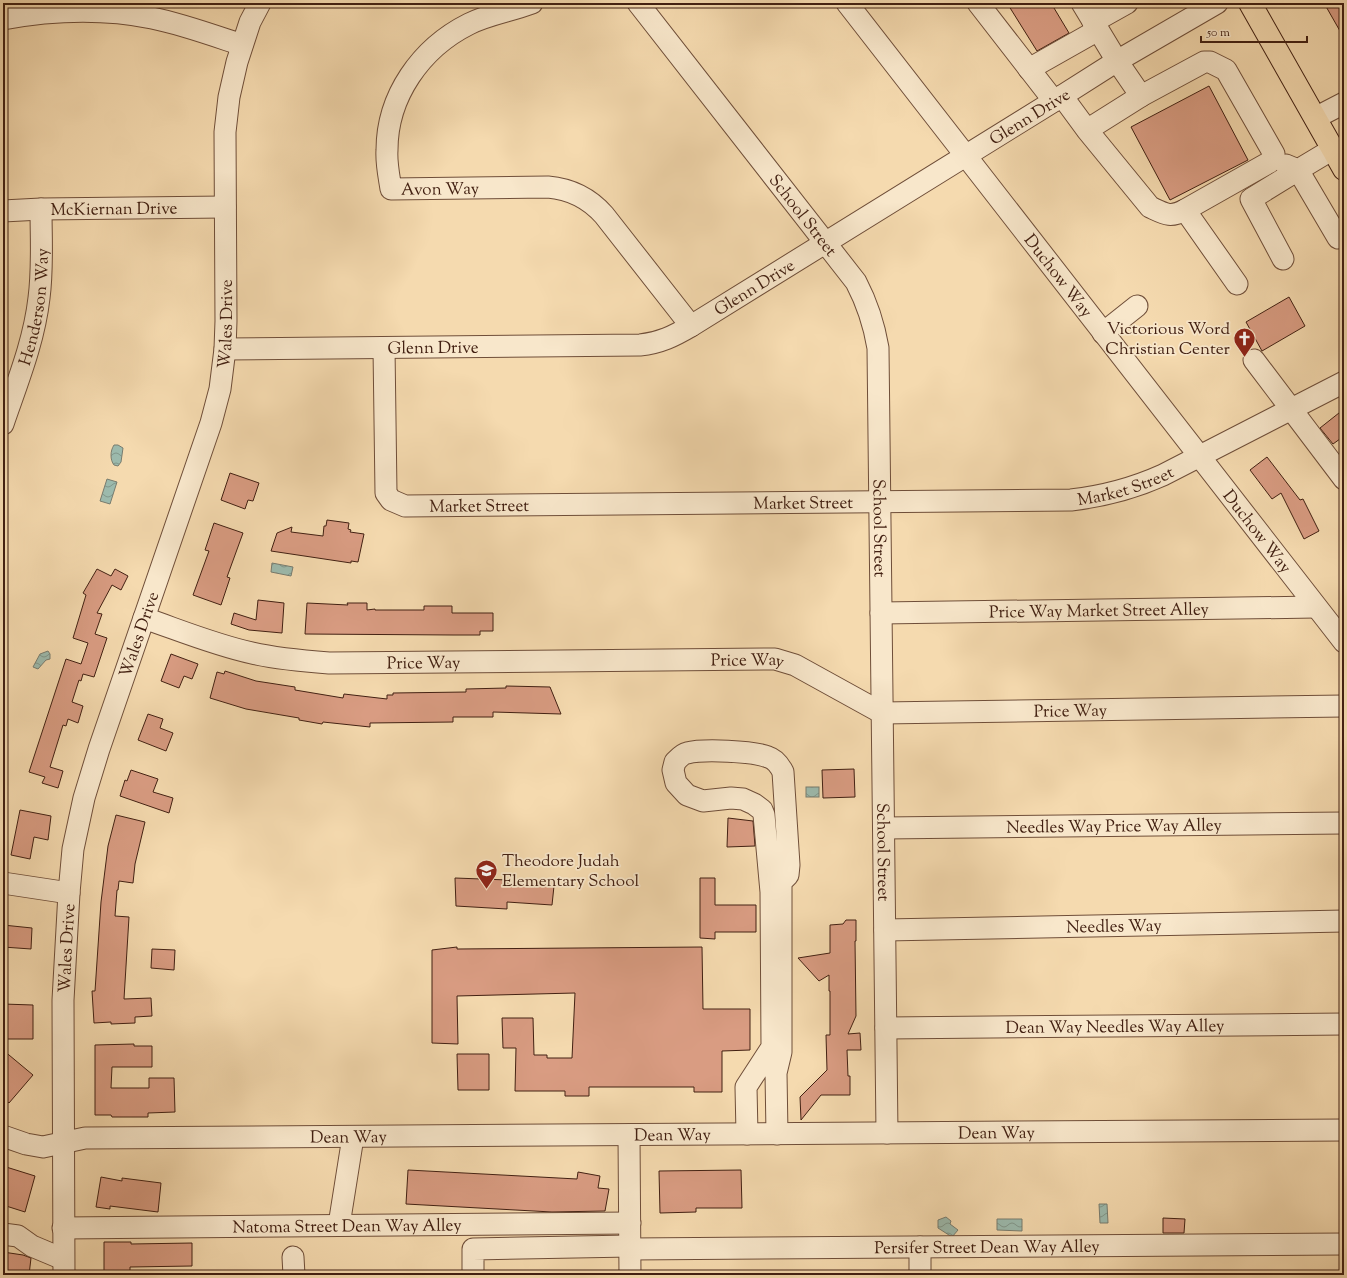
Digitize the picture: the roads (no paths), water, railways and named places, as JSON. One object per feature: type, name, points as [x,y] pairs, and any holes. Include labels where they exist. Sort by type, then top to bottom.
[{"type":"main road","points":[[1250,3],[1344,169]]},
{"type":"street","name":"Wales Drive","points":[[63,1267],[63,1000],[73,849],[84,798],[98,749],[211,423],[220,389],[225,349],[226,321],[224,207],[225,132],[229,97],[237,62],[250,22],[260,3]]},
{"type":"street","name":"Avon Way","points":[[532,3],[470,24],[452,33],[436,45],[422,59],[400,92],[388,130],[386,150],[391,189],[548,187],[567,190],[578,194],[588,199],[604,215],[691,326]]},
{"type":"street","name":"School Street","points":[[638,3],[856,282],[865,300],[875,328],[878,348],[887,1133]]},
{"type":"street","name":"Duchow Way","points":[[847,3],[1344,642]]},
{"type":"street","points":[[978,3],[1029,69],[1087,130],[1150,208],[1165,214],[1176,215],[1270,162],[1274,154],[1226,70],[1210,62],[1204,62],[1141,96],[1087,130]]},
{"type":"street","points":[[1082,3],[1117,61],[1141,96]]},
{"type":"street","points":[[1029,69],[1095,26],[1127,3]]},
{"type":"street","name":"Glenn Drive","points":[[225,349],[640,345],[661,342],[691,326],[826,243],[1117,61],[1217,3]]},
{"type":"street","points":[[3,19],[30,14],[70,11],[111,12],[158,20],[190,28],[242,45]]},
{"type":"street","points":[[1314,118],[1341,96]]},
{"type":"street","points":[[1283,259],[1251,199],[1333,149]]},
{"type":"street","points":[[1273,158],[1298,170],[1338,238],[1344,234]]},
{"type":"street","name":"McKiernan Drive","points":[[3,211],[41,209],[224,207]]},
{"type":"street","name":"Henderson Way","points":[[3,424],[26,358],[33,332],[39,299],[42,265],[41,209]]},
{"type":"street","points":[[1185,210],[1238,284]]},
{"type":"street","points":[[1103,332],[1137,306]]},
{"type":"street","name":"Market Street","points":[[384,348],[386,493],[391,500],[405,506],[1071,500],[1095,497],[1119,492],[1142,484],[1344,382]]},
{"type":"street","points":[[1254,360],[1344,479]]},
{"type":"street","name":"Price Way Market Street Alley","points":[[881,613],[1316,607]]},
{"type":"street","name":"Price Way","points":[[144,618],[252,653],[290,660],[313,662],[775,659],[795,665],[882,713],[1344,706]]},
{"type":"street","points":[[747,1134],[746,1087],[772,1047],[771,892],[764,815],[762,810],[743,799],[731,798],[703,801],[687,795],[676,783],[674,762],[685,753],[705,750],[749,753],[769,757],[778,764],[784,772],[789,865],[788,875],[781,882],[781,1052],[776,1073],[777,1134]]},
{"type":"street","name":"Needles Way Price Way Alley","points":[[884,828],[1344,823]]},
{"type":"street","points":[[3,883],[69,893]]},
{"type":"street","name":"Needles Way","points":[[885,930],[1344,921]]},
{"type":"street","name":"Dean Way Needles Way Alley","points":[[886,1028],[1344,1024]]},
{"type":"street","name":"Dean Way","points":[[3,1136],[26,1144],[43,1147],[63,1144],[85,1138],[1344,1130]]},
{"type":"street","points":[[629,1135],[630,1275]]},
{"type":"street","points":[[339,1225],[353,1137]]},
{"type":"street","name":"Natoma Street Dean Way Alley","points":[[63,1228],[630,1223]]},
{"type":"street","points":[[3,1234],[18,1236],[63,1267]]},
{"type":"street","name":"Persifer Street Dean Way Alley","points":[[473,1275],[473,1250],[1344,1244]]},
{"type":"street","points":[[920,1247],[920,1275]]},
{"type":"water","points":[[114,445],[118,445],[123,448],[121,462],[118,466],[114,465],[111,458]]},
{"type":"water","points":[[107,479],[117,482],[110,504],[100,501]]},
{"type":"water","points":[[272,563],[293,567],[291,576],[271,572]]},
{"type":"water","points":[[48,651],[50,654],[50,659],[46,660],[38,669],[33,667],[40,654]]},
{"type":"water","points":[[806,787],[819,787],[819,797],[806,797]]},
{"type":"water","points":[[1099,1204],[1107,1204],[1108,1223],[1100,1223]]},
{"type":"water","points":[[946,1217],[951,1221],[950,1224],[958,1230],[952,1237],[938,1228],[938,1220]]},
{"type":"water","points":[[997,1219],[1022,1219],[1022,1231],[997,1230]]},
{"type":"place","name":"Victorious Word Christian Center","points":[[1245,358]]},
{"type":"place","name":"Theodore Judah Elementary School","points":[[486,890]]}]
